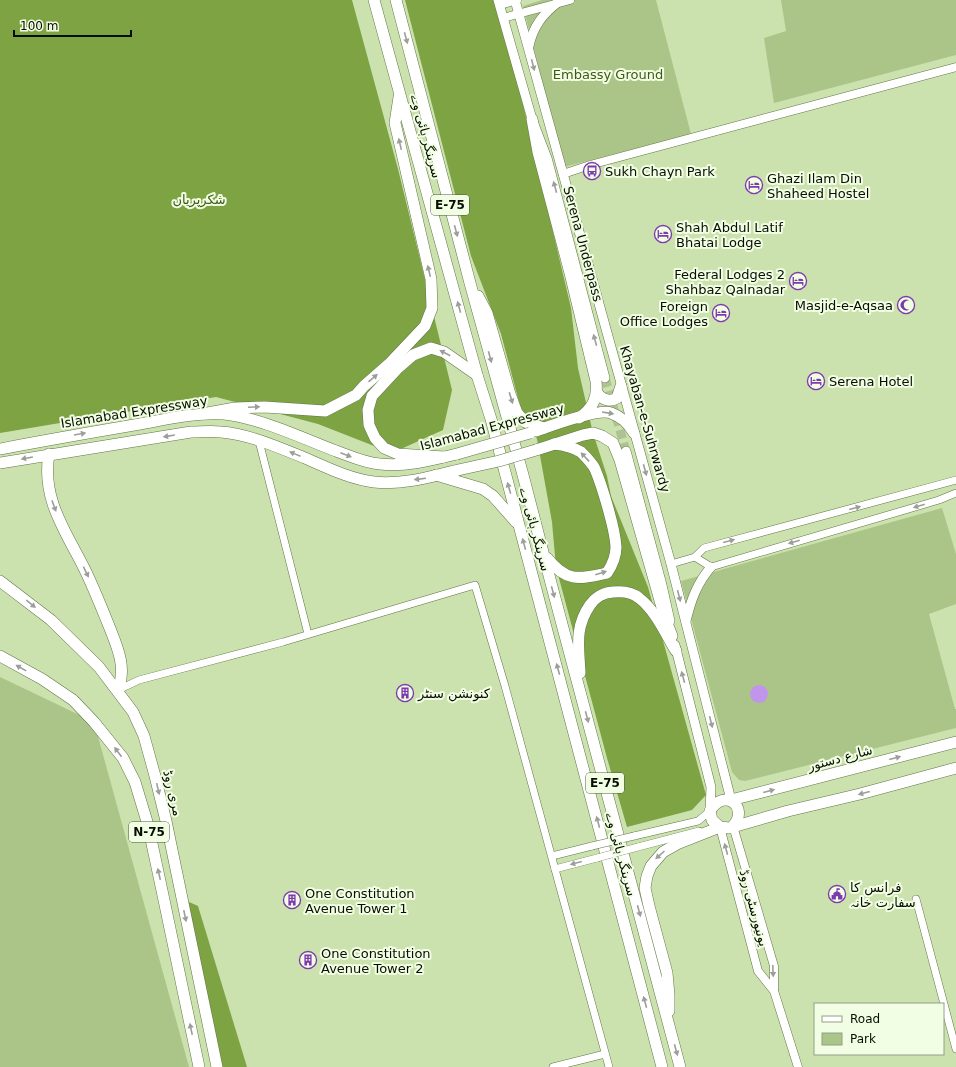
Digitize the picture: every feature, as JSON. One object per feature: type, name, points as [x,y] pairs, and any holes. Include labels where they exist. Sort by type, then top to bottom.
[{"type":"main road","name":"سرینگر ہائی وے","points":[[374,0],[520,526],[662,1067]]},
{"type":"main road","name":"سرینگر ہائی وے","points":[[396,0],[470,283],[544,554],[680,1067]]},
{"type":"main road","name":"Khayaban-e-Suhrwardy","points":[[516,0],[671,564],[732,800]]},
{"type":"main road","points":[[499,2],[532,118],[538,152],[582,319],[596,381],[597,393],[593,406],[587,413],[579,418]]},
{"type":"main road","points":[[528,47],[535,26],[557,3]]},
{"type":"main road","points":[[202,414],[235,408],[264,407],[325,411],[356,395],[389,364],[425,326],[432,308],[431,279],[395,123],[399,92]]},
{"type":"main road","name":"Serena Underpass","points":[[532,118],[547,158],[605,378]]},
{"type":"main road","points":[[470,283],[487,313],[510,394],[517,413],[524,422],[544,428]]},
{"type":"main road","points":[[444,457],[398,454],[384,448],[375,438],[368,425],[368,410],[372,396],[398,368],[413,355],[431,348],[444,352],[477,375]]},
{"type":"main road","points":[[597,393],[605,400],[614,400],[617,398],[621,386]]},
{"type":"main road","name":"Islamabad Expressway","points":[[0,449],[202,414],[224,414],[243,417],[352,457],[378,464],[394,465],[411,464],[458,454],[598,412],[610,412],[623,419],[629,424],[634,433]]},
{"type":"main road","points":[[0,463],[191,432],[221,432],[240,435],[259,441],[347,476],[362,480],[388,482],[436,475],[499,461],[594,433],[613,443],[623,456],[665,618],[672,636],[706,765],[711,787],[710,811],[712,820],[718,826],[726,828],[956,768]]},
{"type":"main road","points":[[544,554],[556,569],[567,576],[581,578],[607,572],[613,564],[615,558],[616,546],[608,508],[594,467],[581,453],[565,446],[554,444]]},
{"type":"main road","points":[[49,454],[47,478],[50,497],[61,524],[86,572],[104,612],[116,645],[122,670],[118,690]]},
{"type":"main road","points":[[436,475],[484,489],[520,526]]},
{"type":"main road","points":[[686,623],[692,598],[696,589],[711,567]]},
{"type":"main road","name":"مری روڈ","points":[[0,581],[51,620],[99,667],[118,690],[133,712],[144,736],[155,776],[217,1067]]},
{"type":"main road","points":[[582,699],[578,642],[579,628],[583,615],[595,599],[605,592],[622,591],[638,597],[651,610],[676,651]]},
{"type":"main road","name":"N-75","points":[[0,656],[42,679],[73,700],[94,722],[122,758],[135,782],[148,826],[199,1067]]},
{"type":"main road","name":"شارع دستور","points":[[732,800],[956,742]]},
{"type":"main road","points":[[706,765],[721,760]]},
{"type":"main road","points":[[710,811],[716,803],[732,800],[736,804],[739,816],[733,826]]},
{"type":"main road","points":[[669,1023],[667,973],[645,888],[647,876],[651,866],[663,852],[677,844],[718,826]]},
{"type":"main road","points":[[164,900],[181,896]]},
{"type":"street","points":[[499,2],[516,0]]},
{"type":"street","points":[[503,18],[570,0]]},
{"type":"street","points":[[563,174],[590,165],[956,67]]},
{"type":"street","points":[[259,441],[308,634]]},
{"type":"street","points":[[671,564],[695,557],[704,548],[954,480],[956,493],[939,500],[711,567],[695,557]]},
{"type":"street","points":[[936,486],[939,500]]},
{"type":"street","points":[[118,690],[139,680],[308,634],[475,585],[556,869],[609,1067]]},
{"type":"street","points":[[552,856],[698,821],[710,811]]},
{"type":"street","points":[[556,869],[718,826]]},
{"type":"street","name":"یونیورسٹی روڈ","points":[[718,826],[758,971],[774,991]]},
{"type":"street","name":"یونیورسٹی روڈ","points":[[733,826],[774,966],[774,991],[798,1067]]},
{"type":"street","points":[[916,899],[944,1003]]},
{"type":"street","points":[[944,1004],[956,1049]]},
{"type":"street","points":[[552,1067],[605,1054]]},
{"type":"green space","name":"شکرپریاں","points":[[0,0],[352,0],[398,169],[452,390],[443,430],[392,453],[318,424],[216,397],[0,433]]},
{"type":"green space","points":[[405,0],[494,0],[521,96],[571,308],[578,368],[593,433],[607,476],[611,496],[648,587],[706,795],[692,810],[627,827],[556,567],[552,522],[537,439],[520,406],[501,334],[471,256]]},
{"type":"green space","name":"Embassy Ground","points":[[542,0],[656,0],[691,134],[564,167],[523,6]]},
{"type":"green space","points":[[781,0],[956,0],[956,55],[774,103],[764,38],[786,31]]},
{"type":"green space","points":[[942,508],[956,554],[956,604],[929,614],[956,709],[956,728],[745,781],[739,780],[732,772],[681,581]]},
{"type":"green space","points":[[0,677],[94,722],[189,1067],[0,1067]]},
{"type":"green space","points":[[189,902],[198,906],[247,1067],[219,1067],[183,904]]},
{"type":"shaded area","points":[[759,685],[765,688],[768,694],[765,700],[759,703],[753,700],[750,694],[753,688]]},
{"type":"tunnel","points":[[605,378],[626,451]]},
{"type":"place","name":"Sukh Chayn Park","points":[[592,171]]},
{"type":"place","name":"Ghazi Ilam Din Shaheed Hostel","points":[[754,185]]},
{"type":"place","name":"Shah Abdul Latif Bhatai Lodge","points":[[663,234]]},
{"type":"place","name":"Federal Lodges 2 Shahbaz Qalnadar","points":[[798,281]]},
{"type":"place","name":"Masjid-e-Aqsaa","points":[[906,305]]},
{"type":"place","name":"Foreign Office Lodges","points":[[721,313]]},
{"type":"place","name":"Serena Hotel","points":[[816,381]]},
{"type":"place","name":"کنونشن سنٹر","points":[[405,693]]},
{"type":"place","name":"فرانس کا سفارت خانہ","points":[[837,894]]},
{"type":"place","name":"One Constitution Avenue Tower 1","points":[[292,900]]},
{"type":"place","name":"One Constitution Avenue Tower 2","points":[[308,960]]}]
